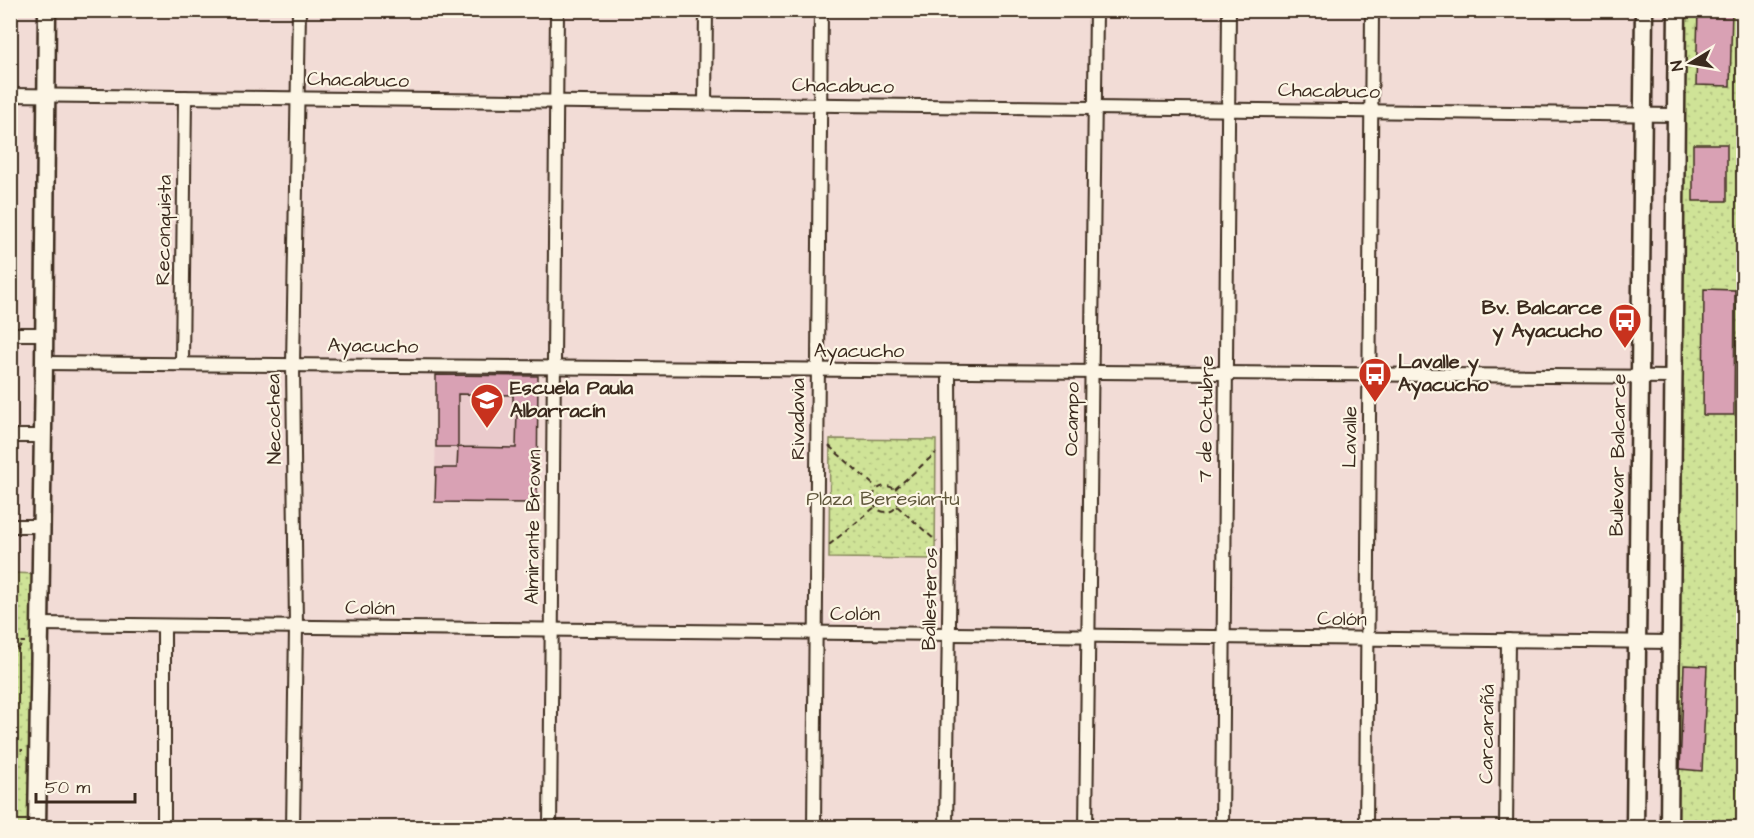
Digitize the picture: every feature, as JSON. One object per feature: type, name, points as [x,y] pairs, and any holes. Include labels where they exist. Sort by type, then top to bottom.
[{"type":"main road","points":[[37,828],[35,636],[41,526],[47,10]]},
{"type":"main road","name":"Bulevar Balcarce","points":[[1635,828],[1644,10]]},
{"type":"main road","points":[[1670,828],[1677,10]]},
{"type":"street","name":"Necochea","points":[[292,828],[296,627],[293,365],[299,10]]},
{"type":"street","name":"Almirante Brown","points":[[550,828],[557,10]]},
{"type":"street","points":[[705,103],[706,10]]},
{"type":"street","name":"Rivadavia","points":[[814,828],[821,10]]},
{"type":"street","name":"Ocampo","points":[[1086,828],[1096,10]]},
{"type":"street","name":"7 de Octubre","points":[[1222,828],[1229,10]]},
{"type":"street","name":"Lavalle","points":[[1366,828],[1372,10]]},
{"type":"street","name":"Chacabuco","points":[[10,95],[1676,115]]},
{"type":"street","name":"Reconquista","points":[[182,364],[185,97]]},
{"type":"street","points":[[10,334],[44,334]]},
{"type":"street","name":"Ayacucho","points":[[44,363],[1674,377]]},
{"type":"street","name":"Ballesteros","points":[[946,828],[950,554],[949,371]]},
{"type":"street","points":[[10,436],[42,436]]},
{"type":"street","points":[[10,526],[41,526]]},
{"type":"street","points":[[164,828],[165,626]]},
{"type":"street","name":"Colón","points":[[35,636],[165,626],[1671,642]]},
{"type":"street","name":"Carcarañá","points":[[1506,828],[1508,640]]},
{"type":"path","points":[[818,436],[877,489]]},
{"type":"path","points":[[896,489],[950,440]]},
{"type":"path","points":[[877,489],[888,486],[896,489]]},
{"type":"path","points":[[877,489],[873,499],[876,507],[886,512],[897,506],[899,498],[896,489]]},
{"type":"path","points":[[897,506],[950,554]]},
{"type":"path","points":[[817,555],[876,507]]},
{"type":"path","points":[[10,642],[35,636]]},
{"type":"path","points":[[10,658],[35,636]]},
{"type":"shaded area","name":"Escuela Paula Albarracín","points":[[436,375],[538,376],[537,503],[435,502]]},
{"type":"green space","points":[[1677,11],[1743,11],[1743,827],[1669,828]]},
{"type":"green space","name":"Plaza Beresiartu","points":[[830,439],[936,440],[935,559],[829,558]]},
{"type":"green space","points":[[11,573],[40,574],[37,827],[11,828]]},
{"type":"building","points":[[1698,10],[1732,10],[1730,86],[1696,85]]},
{"type":"building","points":[[1693,144],[1727,144],[1727,201],[1693,201]]},
{"type":"building","points":[[1704,289],[1735,290],[1734,415],[1703,415]]},
{"type":"building","name":"Escuela Paula Albarracín","points":[[436,375],[538,376],[537,503],[435,502],[436,468],[457,468],[458,447],[436,447]],"holes":[[[458,394],[513,395],[513,411],[517,411],[516,448],[458,447]]]},
{"type":"building","points":[[1684,665],[1707,666],[1702,771],[1680,769]]},
{"type":"place","name":"Bv. Balcarce y Ayacucho","points":[[1625,349]]},
{"type":"place","name":"Lavalle y Ayacucho","points":[[1375,403]]},
{"type":"place","name":"Escuela Paula Albarracín","points":[[487,429]]}]
